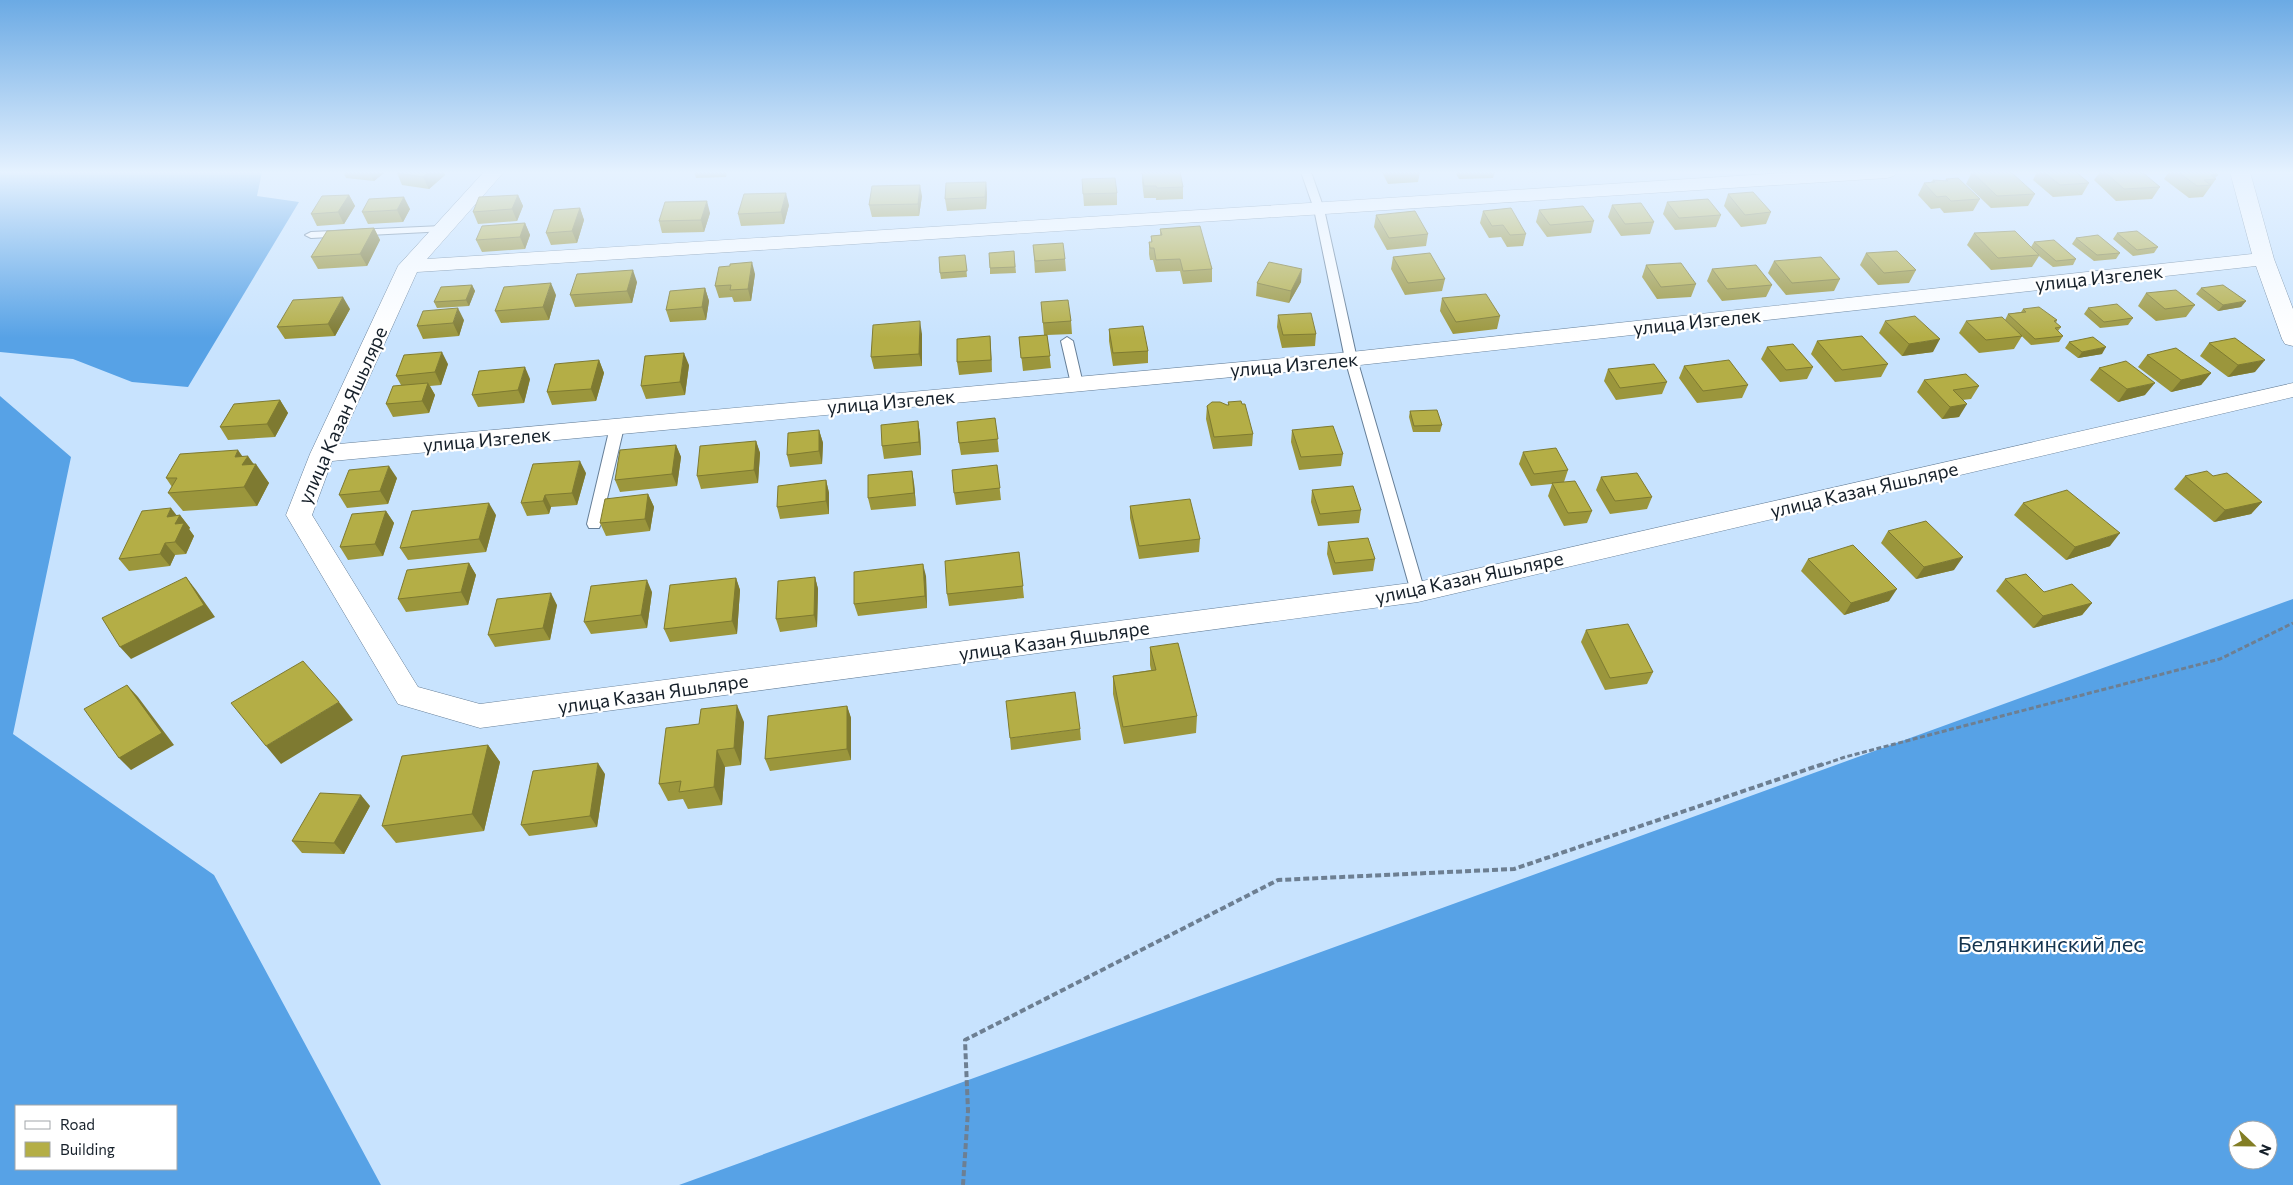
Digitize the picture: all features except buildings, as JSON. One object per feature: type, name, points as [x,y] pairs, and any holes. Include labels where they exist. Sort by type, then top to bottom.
[{"type":"street","points":[[409,266],[1026,227]]},
{"type":"street","points":[[2255,227],[2264,259],[2293,339]]},
{"type":"street","name":"улица Казан Яшьляре","points":[[442,229],[409,266],[322,454],[298,515],[408,696],[480,716],[1418,592],[2293,390]]},
{"type":"street","name":"улица Изгелек","points":[[322,454],[1351,359],[2264,259]]},
{"type":"lane","points":[[1322,227],[1351,359],[1418,592]]},
{"type":"lane","points":[[311,235],[442,229]]},
{"type":"lane","points":[[1067,341],[1077,384]]},
{"type":"lane","points":[[594,524],[617,427]]},
{"type":"path","points":[[963,1185],[968,1111],[965,1040],[1278,880],[1514,869],[1645,823],[1845,757],[2220,659],[2293,623]]},
{"type":"green space","points":[[0,227],[284,227],[188,387],[132,382],[73,359],[0,352]]},
{"type":"green space","points":[[0,396],[71,457],[13,734],[214,875],[381,1185],[0,1185]]},
{"type":"green space","name":"Белянкинский лес","points":[[2293,599],[2293,1185],[679,1185]]}]
